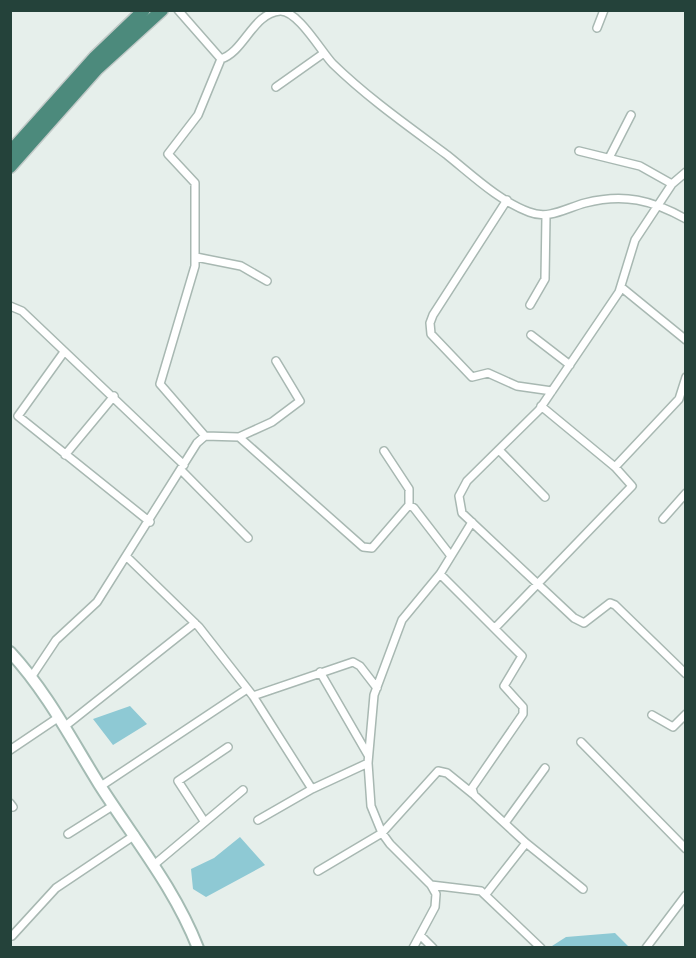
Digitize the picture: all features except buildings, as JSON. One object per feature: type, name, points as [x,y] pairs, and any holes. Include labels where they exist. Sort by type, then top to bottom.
[{"type":"highway","points":[[10,152],[144,10]]},
{"type":"highway","points":[[10,167],[98,61],[162,10]]},
{"type":"main road","points":[[10,652],[32,676],[101,786],[155,864],[186,916],[198,948]]},
{"type":"street","points":[[178,10],[221,59]]},
{"type":"street","points":[[205,436],[160,384],[196,257],[195,183],[168,154],[198,115],[221,59],[274,10]]},
{"type":"street","points":[[597,28],[604,10]]},
{"type":"street","points":[[266,18],[279,11],[286,12],[312,35],[324,53],[353,82],[383,107],[507,200],[529,212],[546,216],[588,202],[617,199],[658,203],[686,219]]},
{"type":"street","points":[[276,87],[324,53]]},
{"type":"street","points":[[609,158],[631,115]]},
{"type":"street","points":[[579,151],[640,166],[672,184]]},
{"type":"street","points":[[686,172],[672,184],[658,203],[632,247],[621,287],[552,391],[541,406],[462,487],[459,506],[472,522],[574,618],[584,624],[610,603],[615,605],[686,674]]},
{"type":"street","points":[[507,200],[433,315],[430,323],[431,334],[472,377],[488,373],[517,386],[552,391]]},
{"type":"street","points":[[530,305],[545,279],[546,216]]},
{"type":"street","points":[[196,257],[241,266],[267,281]]},
{"type":"street","points":[[621,287],[686,340]]},
{"type":"street","points":[[10,306],[22,311],[114,396],[248,538]]},
{"type":"street","points":[[531,335],[570,364]]},
{"type":"street","points":[[64,352],[18,414],[21,420],[150,522]]},
{"type":"street","points":[[32,676],[56,640],[97,602],[150,522],[197,443],[205,436],[239,436],[272,422],[300,401],[276,361]]},
{"type":"street","points":[[615,467],[679,399],[686,377]]},
{"type":"street","points":[[65,455],[114,396]]},
{"type":"street","points":[[495,628],[630,490],[631,482],[541,406]]},
{"type":"street","points":[[239,436],[368,549],[375,545],[409,505],[410,489],[384,451]]},
{"type":"street","points":[[499,450],[545,497]]},
{"type":"street","points":[[663,519],[686,493]]},
{"type":"street","points":[[409,505],[414,508],[451,556]]},
{"type":"street","points":[[413,948],[437,900],[431,885],[382,833],[371,806],[368,759],[377,688],[402,620],[440,574],[472,522]]},
{"type":"street","points":[[127,557],[195,623],[253,696],[312,789]]},
{"type":"street","points":[[440,574],[520,652],[521,660],[504,686],[525,710],[474,784],[472,791],[474,795]]},
{"type":"street","points":[[10,750],[61,722],[195,623]]},
{"type":"street","points":[[253,696],[353,662],[360,666],[377,688]]},
{"type":"street","points":[[320,672],[368,759]]},
{"type":"street","points":[[101,786],[247,689]]},
{"type":"street","points":[[652,715],[673,727],[686,714]]},
{"type":"street","points":[[581,742],[686,849]]},
{"type":"street","points":[[204,821],[178,781],[228,747]]},
{"type":"street","points":[[258,820],[368,759]]},
{"type":"street","points":[[505,823],[546,768]]},
{"type":"street","points":[[318,871],[382,833],[438,771],[447,772],[526,843],[583,889]]},
{"type":"street","points":[[155,864],[243,790]]},
{"type":"street","points":[[68,834],[114,805]]},
{"type":"street","points":[[12,936],[56,888],[135,835]]},
{"type":"street","points":[[486,894],[526,843]]},
{"type":"street","points":[[431,885],[476,889],[486,894],[542,948]]},
{"type":"street","points":[[646,948],[686,895]]},
{"type":"street","points":[[420,935],[433,948]]},
{"type":"water","points":[[130,706],[147,724],[113,745],[93,719]]},
{"type":"water","points":[[240,837],[265,865],[206,897],[193,889],[191,869],[214,858]]},
{"type":"water","points":[[615,933],[629,947],[552,946],[566,937]]}]
